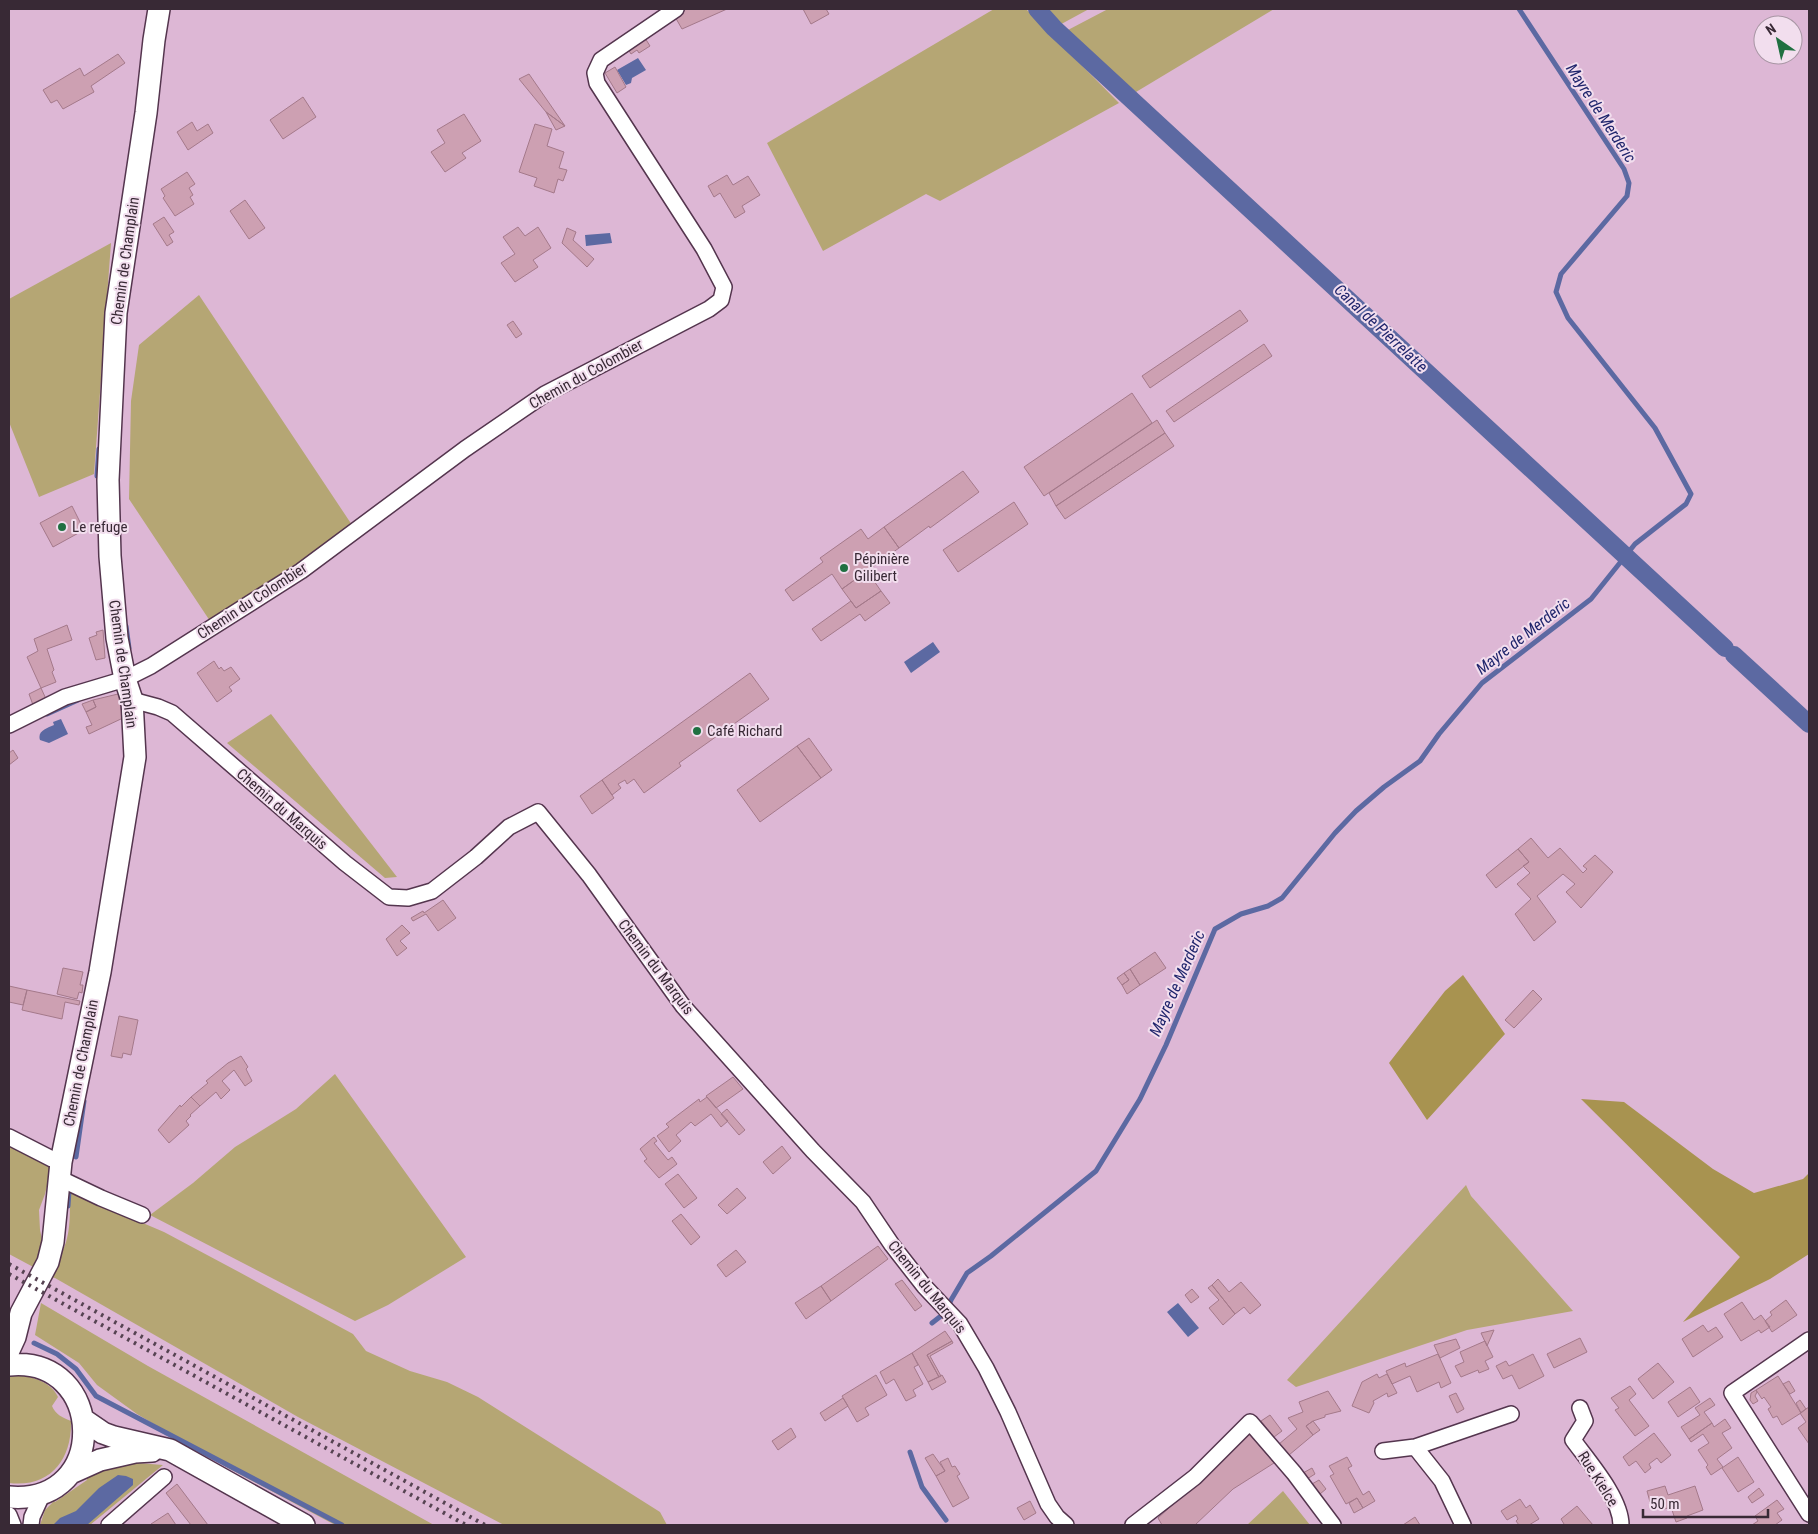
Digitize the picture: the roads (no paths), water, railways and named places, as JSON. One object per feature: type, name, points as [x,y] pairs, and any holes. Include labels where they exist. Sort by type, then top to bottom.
[{"type":"street","name":"Chemin de Champlain","points":[[38,1367],[12,1343],[21,1313],[48,1262],[51,1252],[60,1170],[100,972],[135,758],[132,700],[125,679],[117,638],[110,556],[108,480],[116,314],[146,113],[159,9]]},
{"type":"street","name":"Chemin du Colombier","points":[[125,679],[150,666],[301,571],[465,449],[545,394],[709,309],[721,300],[724,287],[704,249],[597,83],[594,73],[601,60],[676,9]]},
{"type":"street","points":[[9,725],[65,696],[125,679]]},
{"type":"street","name":"Chemin du Marquis","points":[[132,700],[172,713],[345,864],[389,897],[408,898],[432,890],[476,857],[509,827],[538,812],[589,875],[683,1006],[813,1151],[863,1202],[892,1245],[924,1286],[960,1324],[986,1368],[1008,1412],[1048,1504],[1057,1517],[1066,1525]]},
{"type":"street","points":[[9,1137],[52,1159],[60,1170],[101,1198],[142,1215]]},
{"type":"street","points":[[1809,1340],[1732,1393],[1809,1514]]},
{"type":"street","points":[[9,1365],[38,1367],[52,1375],[66,1386],[77,1400],[84,1420],[84,1439],[80,1457],[70,1473],[58,1485],[43,1494],[22,1498],[9,1497]]},
{"type":"street","name":"Rue Kielce","points":[[1580,1408],[1585,1421],[1573,1440],[1609,1491],[1621,1516],[1621,1525]]},
{"type":"street","points":[[1383,1451],[1416,1447],[1511,1414]]},
{"type":"street","points":[[84,1420],[114,1438],[170,1450],[304,1525]]},
{"type":"street","points":[[1133,1525],[1195,1477],[1250,1422],[1294,1473],[1333,1525]]},
{"type":"street","points":[[1416,1447],[1442,1481],[1463,1525]]},
{"type":"street","points":[[70,1473],[111,1457],[135,1452],[170,1450]]},
{"type":"street","points":[[109,1525],[164,1477]]},
{"type":"street","points":[[32,1525],[32,1517],[43,1494]]},
{"type":"street","points":[[9,1515],[13,1525]]},
{"type":"water","points":[[638,58],[646,70],[632,78],[631,83],[626,85],[617,70]]},
{"type":"water","points":[[610,233],[612,243],[586,246],[585,235]]},
{"type":"water","points":[[933,642],[940,652],[911,673],[904,662]]},
{"type":"water","points":[[61,719],[68,734],[49,743],[40,740],[41,732],[54,725],[53,722]]},
{"type":"water","points":[[1178,1303],[1199,1328],[1188,1337],[1167,1312]]},
{"type":"water","points":[[118,1475],[133,1479],[133,1485],[87,1525],[53,1525],[60,1518],[76,1511],[99,1488]]},
{"type":"waterway","name":"Canal de Pierrelatte","points":[[1037,9],[1054,28],[1725,648]]},
{"type":"waterway","name":"Mayre de Merderic","points":[[932,1323],[946,1312],[967,1273],[991,1256],[1096,1171],[1140,1099],[1166,1045],[1215,929],[1241,914],[1268,906],[1282,898],[1335,833],[1356,811],[1384,787],[1420,761],[1439,734],[1482,683],[1591,599],[1635,544],[1686,504],[1691,494],[1655,428],[1568,318],[1556,292],[1561,274],[1627,196],[1629,183],[1624,169],[1519,9]]},
{"type":"waterway","points":[[97,476],[99,449]]},
{"type":"waterway","points":[[126,626],[129,648]]},
{"type":"waterway","name":"Canal de Pierrelatte","points":[[1734,655],[1809,724]]},
{"type":"waterway","points":[[47,714],[78,700]]},
{"type":"waterway","points":[[76,1157],[84,1101]]},
{"type":"waterway","points":[[68,1206],[69,1191]]},
{"type":"waterway","points":[[34,1343],[57,1354],[76,1369],[96,1396],[342,1525]]},
{"type":"waterway","name":"Mayre de Merderic","points":[[910,1452],[922,1487],[946,1520]]},
{"type":"railway","points":[[9,1264],[485,1525]]},
{"type":"railway","points":[[9,1274],[466,1525]]},
{"type":"place","name":"Le refuge","points":[[62,527]]},
{"type":"place","name":"Pépinière Gilibert","points":[[844,568]]},
{"type":"place","name":"Café Richard","points":[[697,731]]}]
